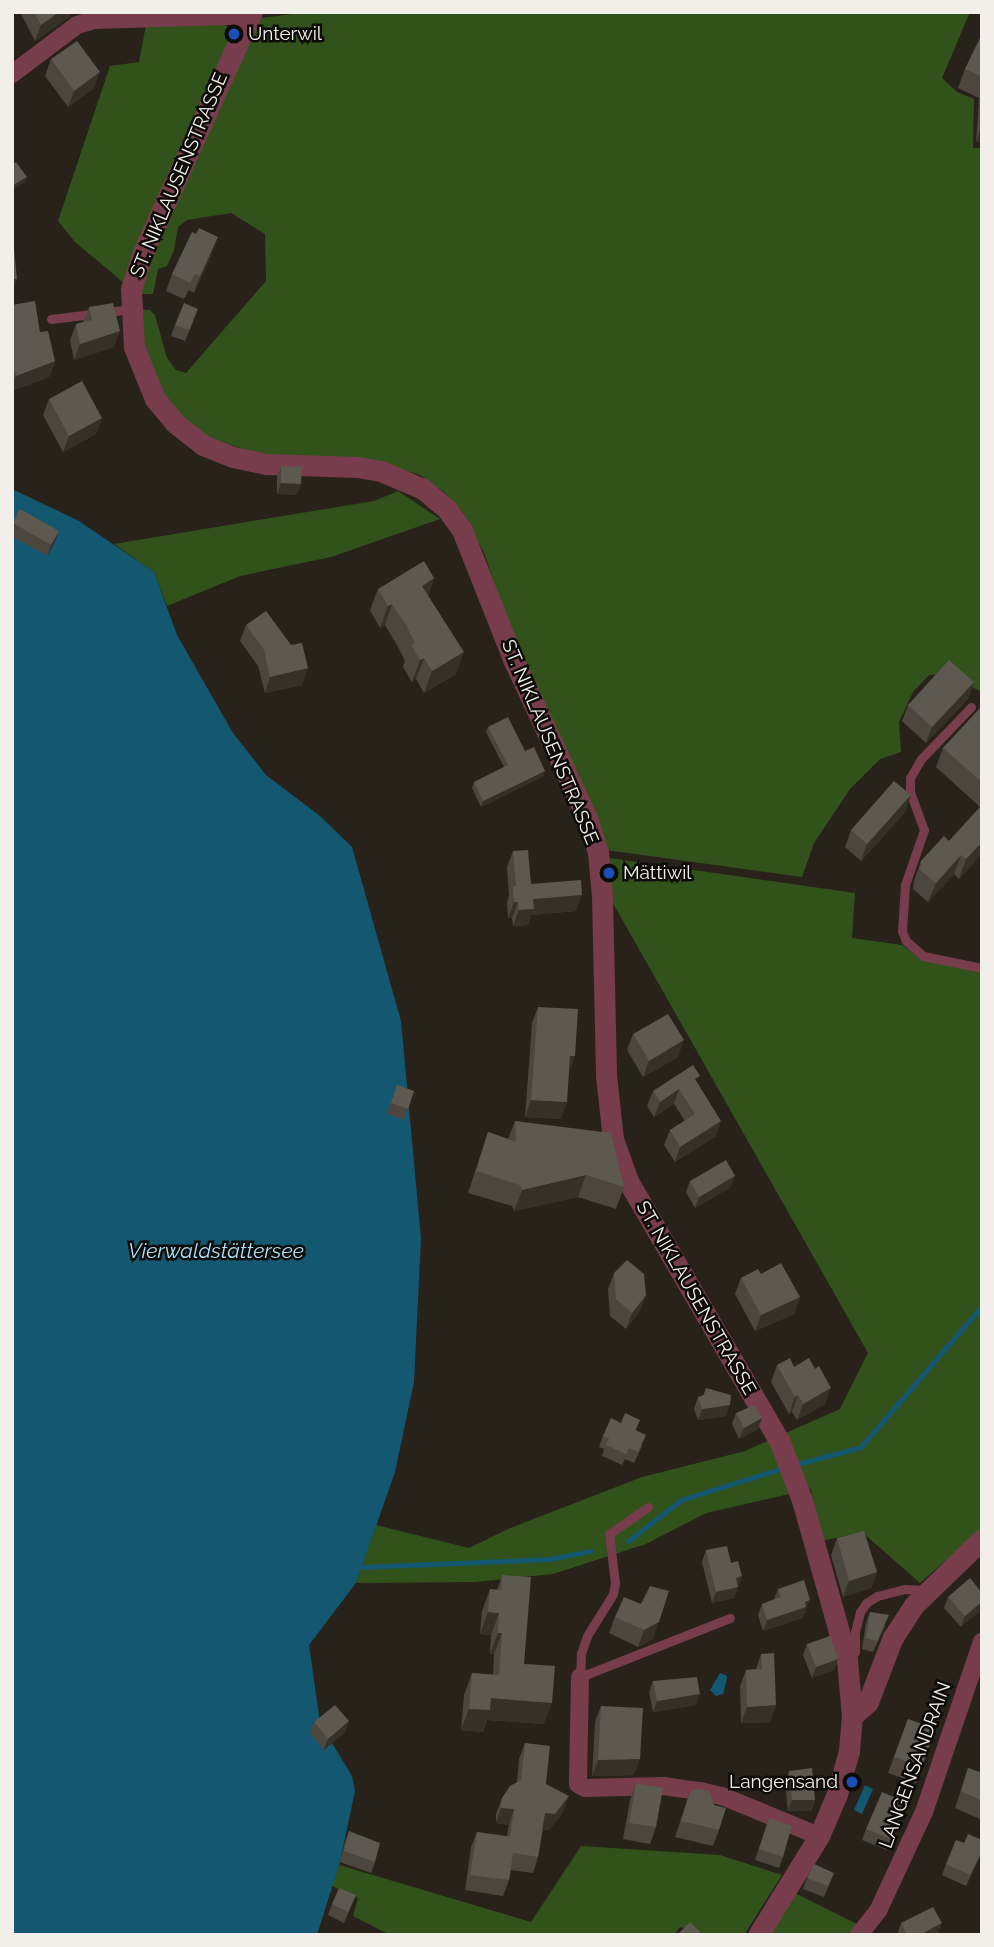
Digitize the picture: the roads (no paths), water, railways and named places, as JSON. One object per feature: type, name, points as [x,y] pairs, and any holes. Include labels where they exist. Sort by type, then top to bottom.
[{"type":"street","points":[[12,74],[77,25],[95,20],[251,14]]},
{"type":"street","name":"ST. NIKLAUSENSTRASSE","points":[[251,14],[143,252],[131,289],[134,348],[155,399],[175,423],[204,445],[233,457],[267,464],[357,467],[390,474],[423,489],[446,508],[462,530],[513,659],[587,818],[598,852],[602,896],[607,1089],[613,1139],[628,1181],[779,1440],[802,1500],[846,1655],[852,1716],[844,1772],[819,1836],[758,1935]]},
{"type":"street","points":[[852,1716],[868,1702],[892,1639],[927,1591],[982,1539]]},
{"type":"street","name":"LANGENSANDRAIN","points":[[859,1935],[878,1911],[924,1812],[982,1642]]},
{"type":"street","points":[[580,1677],[578,1784],[585,1788],[663,1786],[700,1791],[722,1796],[819,1836]]},
{"type":"lane","points":[[51,318],[131,309]]},
{"type":"lane","points":[[971,708],[921,759],[910,778],[910,792],[924,830],[905,885],[902,931],[906,941],[923,956],[982,968]]},
{"type":"lane","points":[[648,1507],[610,1534],[615,1583],[613,1594],[586,1636],[581,1653],[580,1677],[730,1618]]},
{"type":"lane","points":[[846,1655],[855,1652],[855,1632],[860,1612],[866,1603],[877,1596],[905,1589],[927,1591]]},
{"type":"water","name":"Vierwaldstättersee","points":[[12,489],[79,521],[154,572],[177,635],[233,733],[266,775],[320,816],[352,847],[401,1021],[421,1239],[414,1382],[395,1472],[356,1583],[309,1645],[324,1750],[332,1743],[352,1776],[355,1791],[340,1862],[317,1935],[12,1935]]},
{"type":"water","points":[[720,1673],[727,1676],[726,1683],[723,1694],[716,1696],[710,1690]]},
{"type":"water","points":[[865,1785],[873,1789],[862,1814],[854,1810]]},
{"type":"waterway","points":[[794,1465],[861,1447],[982,1306]]},
{"type":"waterway","points":[[628,1541],[681,1500],[783,1468]]},
{"type":"waterway","points":[[362,1567],[550,1559],[590,1551]]},
{"type":"place","name":"Unterwil","points":[[234,34]]},
{"type":"place","name":"Mättiwil","points":[[609,873]]},
{"type":"place","name":"Langensand","points":[[852,1782]]}]
